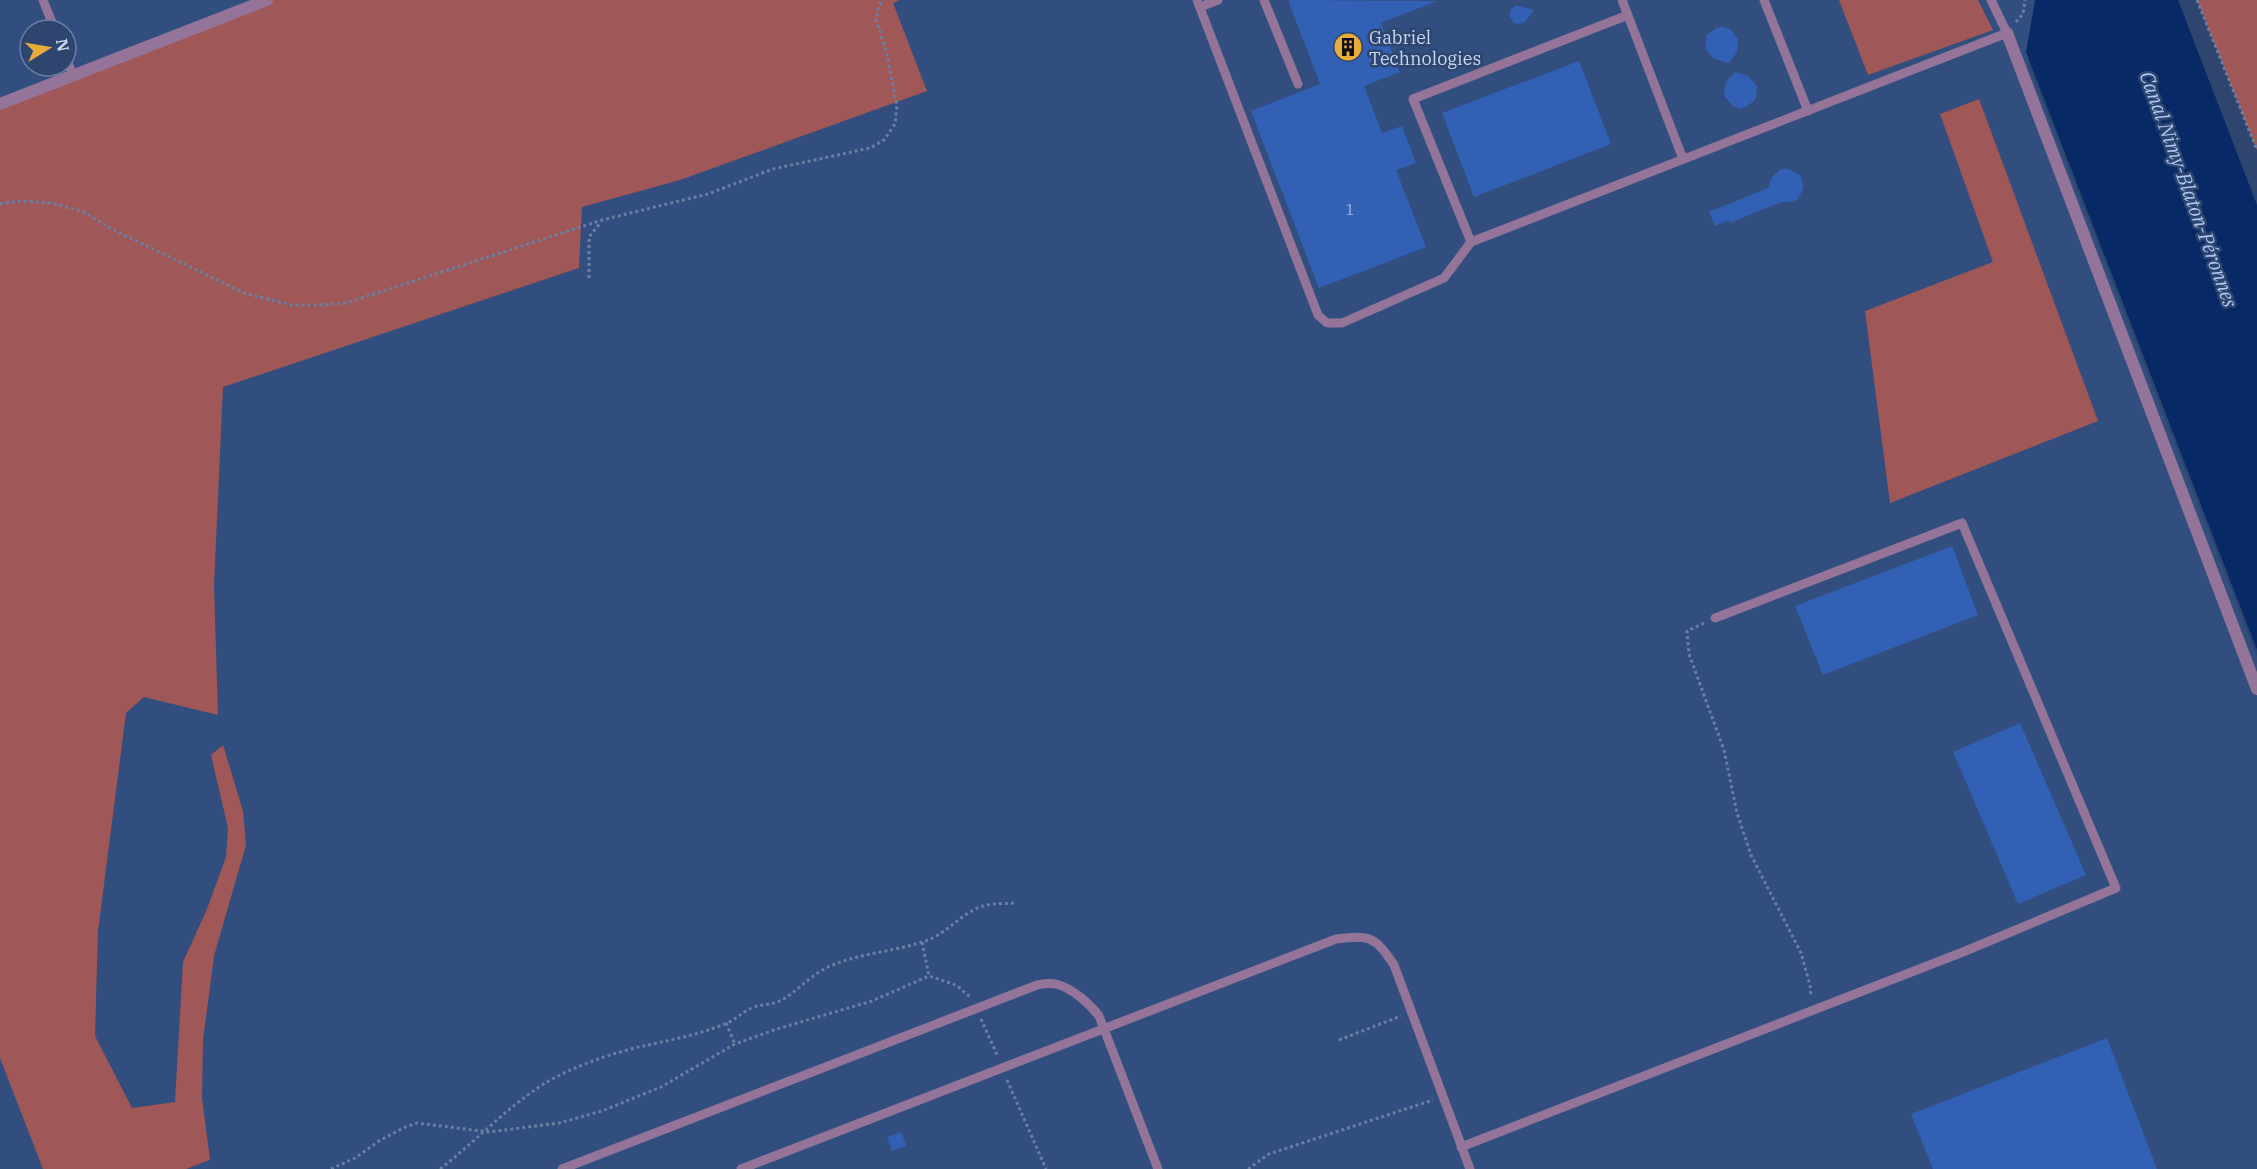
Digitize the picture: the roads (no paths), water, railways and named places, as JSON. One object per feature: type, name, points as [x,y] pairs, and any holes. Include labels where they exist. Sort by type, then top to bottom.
[{"type":"street","points":[[78,73],[267,0]]},
{"type":"street","points":[[2007,33],[2257,689]]},
{"type":"street","points":[[0,104],[65,78]]},
{"type":"lane","points":[[43,0],[50,18]]},
{"type":"lane","points":[[1218,0],[1199,3],[1318,315],[1327,323],[1342,322],[1444,279],[1471,242],[2007,33],[1991,0]]},
{"type":"lane","points":[[1264,0],[1298,84]]},
{"type":"lane","points":[[1622,0],[1683,159]]},
{"type":"lane","points":[[1764,0],[1808,111]]},
{"type":"lane","points":[[1471,242],[1413,99],[1629,15]]},
{"type":"lane","points":[[1461,1147],[1952,956],[2116,888],[1962,523],[1715,618]]},
{"type":"lane","points":[[741,1169],[1336,939],[1361,936],[1374,940],[1394,965],[1470,1169]]},
{"type":"lane","points":[[562,1169],[1037,985],[1055,984],[1070,990],[1093,1007],[1099,1016],[1158,1169]]},
{"type":"water","name":"Canal Nimy-Blaton-Péronnes","points":[[2035,0],[2178,0],[2257,205],[2257,650],[2026,52]]},
{"type":"place","name":"Gabriel Technologies","points":[[1348,47]]}]
